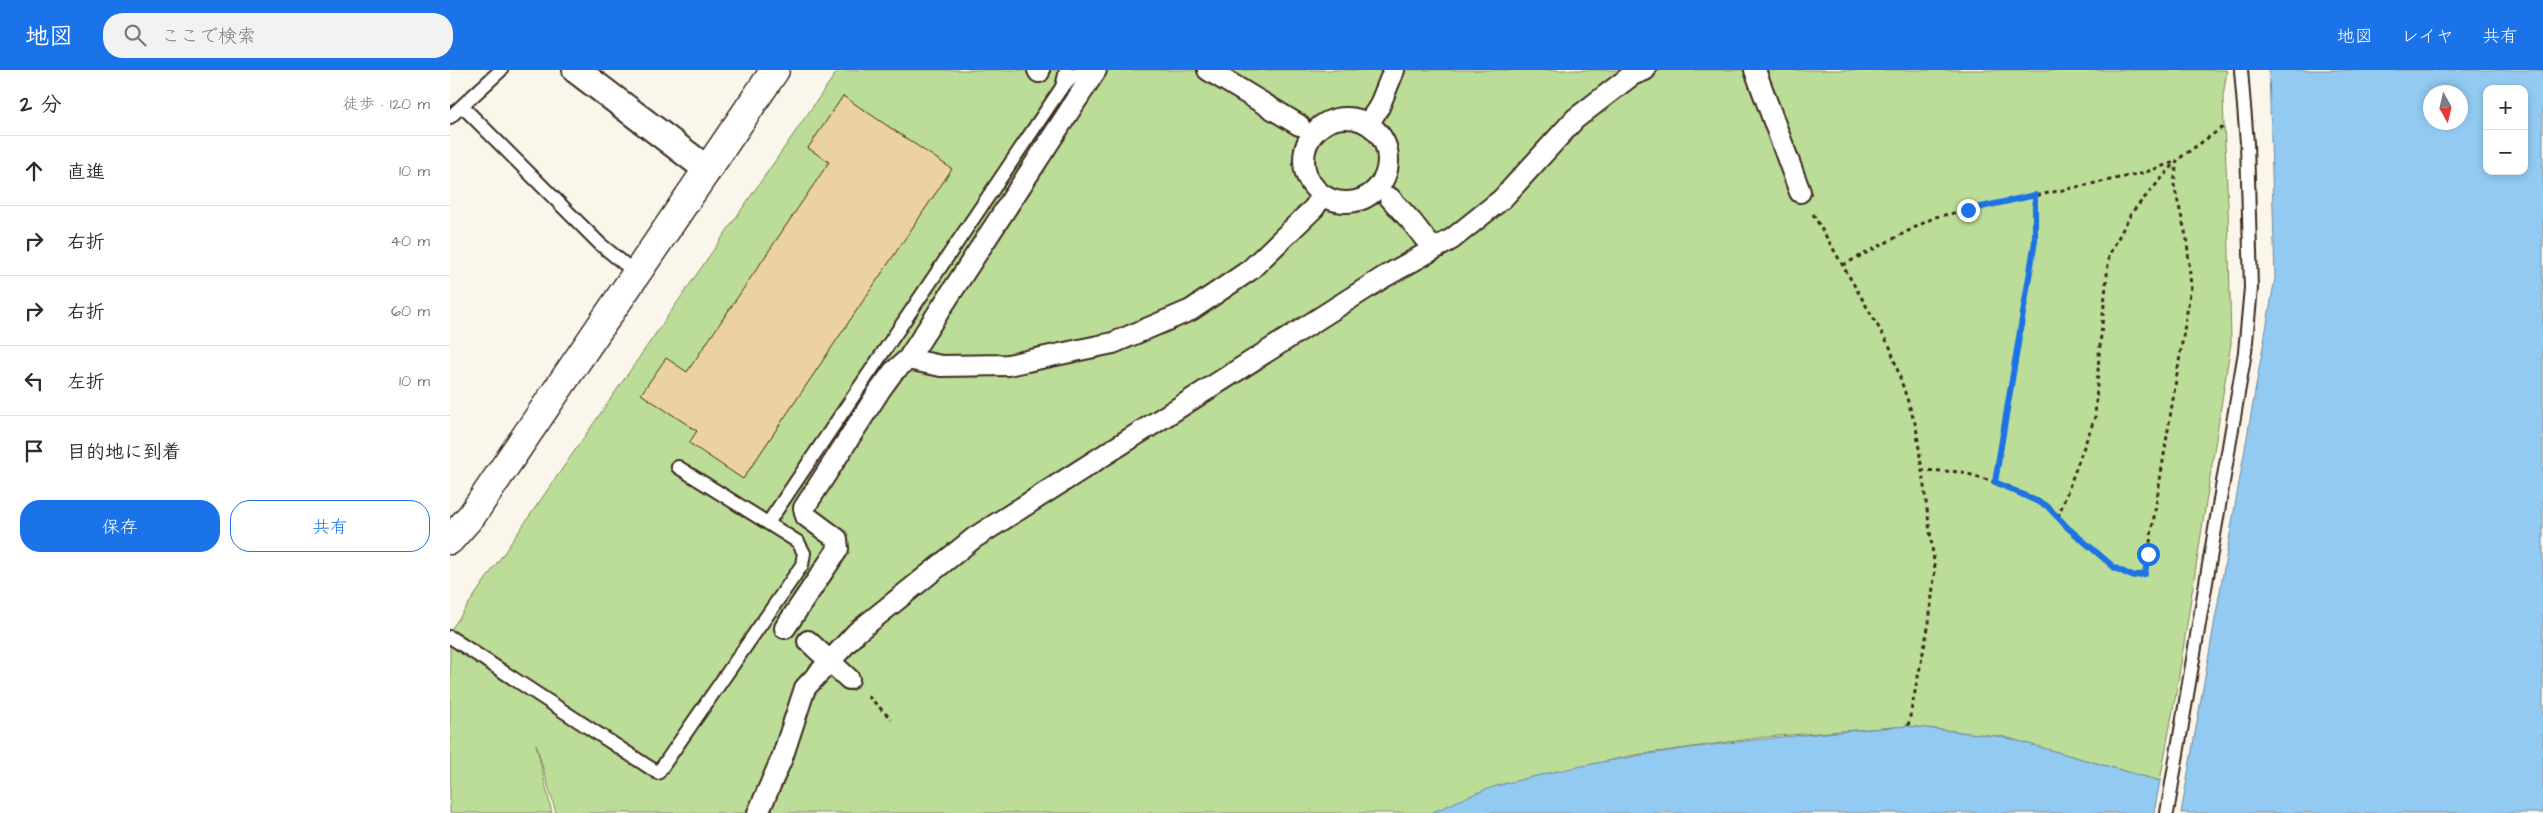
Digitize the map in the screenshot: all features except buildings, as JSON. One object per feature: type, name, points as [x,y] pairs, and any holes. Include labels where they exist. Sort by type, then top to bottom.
[{"type":"street","points":[[576,70],[708,170]]},
{"type":"street","points":[[450,540],[472,515],[775,70]]},
{"type":"street","points":[[785,628],[838,550],[837,539],[806,516],[804,508],[880,390],[893,372],[908,359],[1096,70]]},
{"type":"street","points":[[1208,70],[1299,125]]},
{"type":"street","points":[[1368,124],[1378,107],[1394,70]]},
{"type":"street","points":[[758,813],[782,758],[805,688],[857,632],[974,538],[1384,277],[1452,239],[1502,198],[1575,119],[1632,75],[1646,70]]},
{"type":"street","points":[[1755,70],[1800,192]]},
{"type":"street","points":[[1340,118],[1354,119],[1368,124],[1378,133],[1386,145],[1387,173],[1380,186],[1369,196],[1356,202],[1343,203],[1322,196],[1309,182],[1304,169],[1303,156],[1307,143],[1315,132],[1326,123],[1340,118]]},
{"type":"street","points":[[908,359],[941,366],[1008,364],[1113,343],[1191,310],[1250,270],[1314,208],[1322,196]]},
{"type":"street","points":[[1390,198],[1433,249]]},
{"type":"street","points":[[808,641],[831,660],[849,679]]},
{"type":"lane","points":[[450,118],[501,70]]},
{"type":"lane","points":[[1062,87],[1066,70]]},
{"type":"lane","points":[[768,523],[1062,87],[1081,70]]},
{"type":"lane","points":[[2167,813],[2245,352],[2251,288],[2242,70]]},
{"type":"lane","points":[[462,106],[600,244],[637,274]]},
{"type":"lane","points":[[450,637],[658,773],[802,565],[804,553],[798,542],[678,467]]},
{"type":"path","points":[[2058,518],[2095,417],[2099,355],[2110,255],[2132,212],[2177,160],[2245,109]]},
{"type":"path","points":[[1843,265],[1935,217],[2143,172],[2177,160]]},
{"type":"path","points":[[1921,470],[1962,472],[1995,482],[2047,506],[2115,568],[2132,576],[2145,574],[2191,287],[2187,240],[2174,185],[2177,160]]},
{"type":"path","points":[[1800,192],[1890,347],[1916,426],[1935,569],[1929,623],[1908,726]]},
{"type":"path","points":[[1995,482],[2035,241],[2035,195]]},
{"type":"path","points":[[849,679],[891,719]]},
{"type":"green space","points":[[838,70],[2227,70],[2223,97],[2231,343],[2177,688],[2160,781],[2004,737],[1908,726],[1765,737],[1635,755],[1503,784],[1431,813],[556,813],[536,744],[552,813],[450,813],[450,631]]},
{"type":"water","points":[[2269,70],[2543,70],[2543,813],[2181,813],[2275,278]]},
{"type":"water","points":[[1908,726],[2004,737],[2160,781],[2154,813],[1431,813],[1476,793],[1495,787],[1604,762],[1654,753],[1755,740]]},
{"type":"route","points":[[1968,210],[2035,195],[2035,241],[1995,482],[2047,506],[2068,528],[2115,568],[2132,576],[2145,574],[2148,554]]}]
